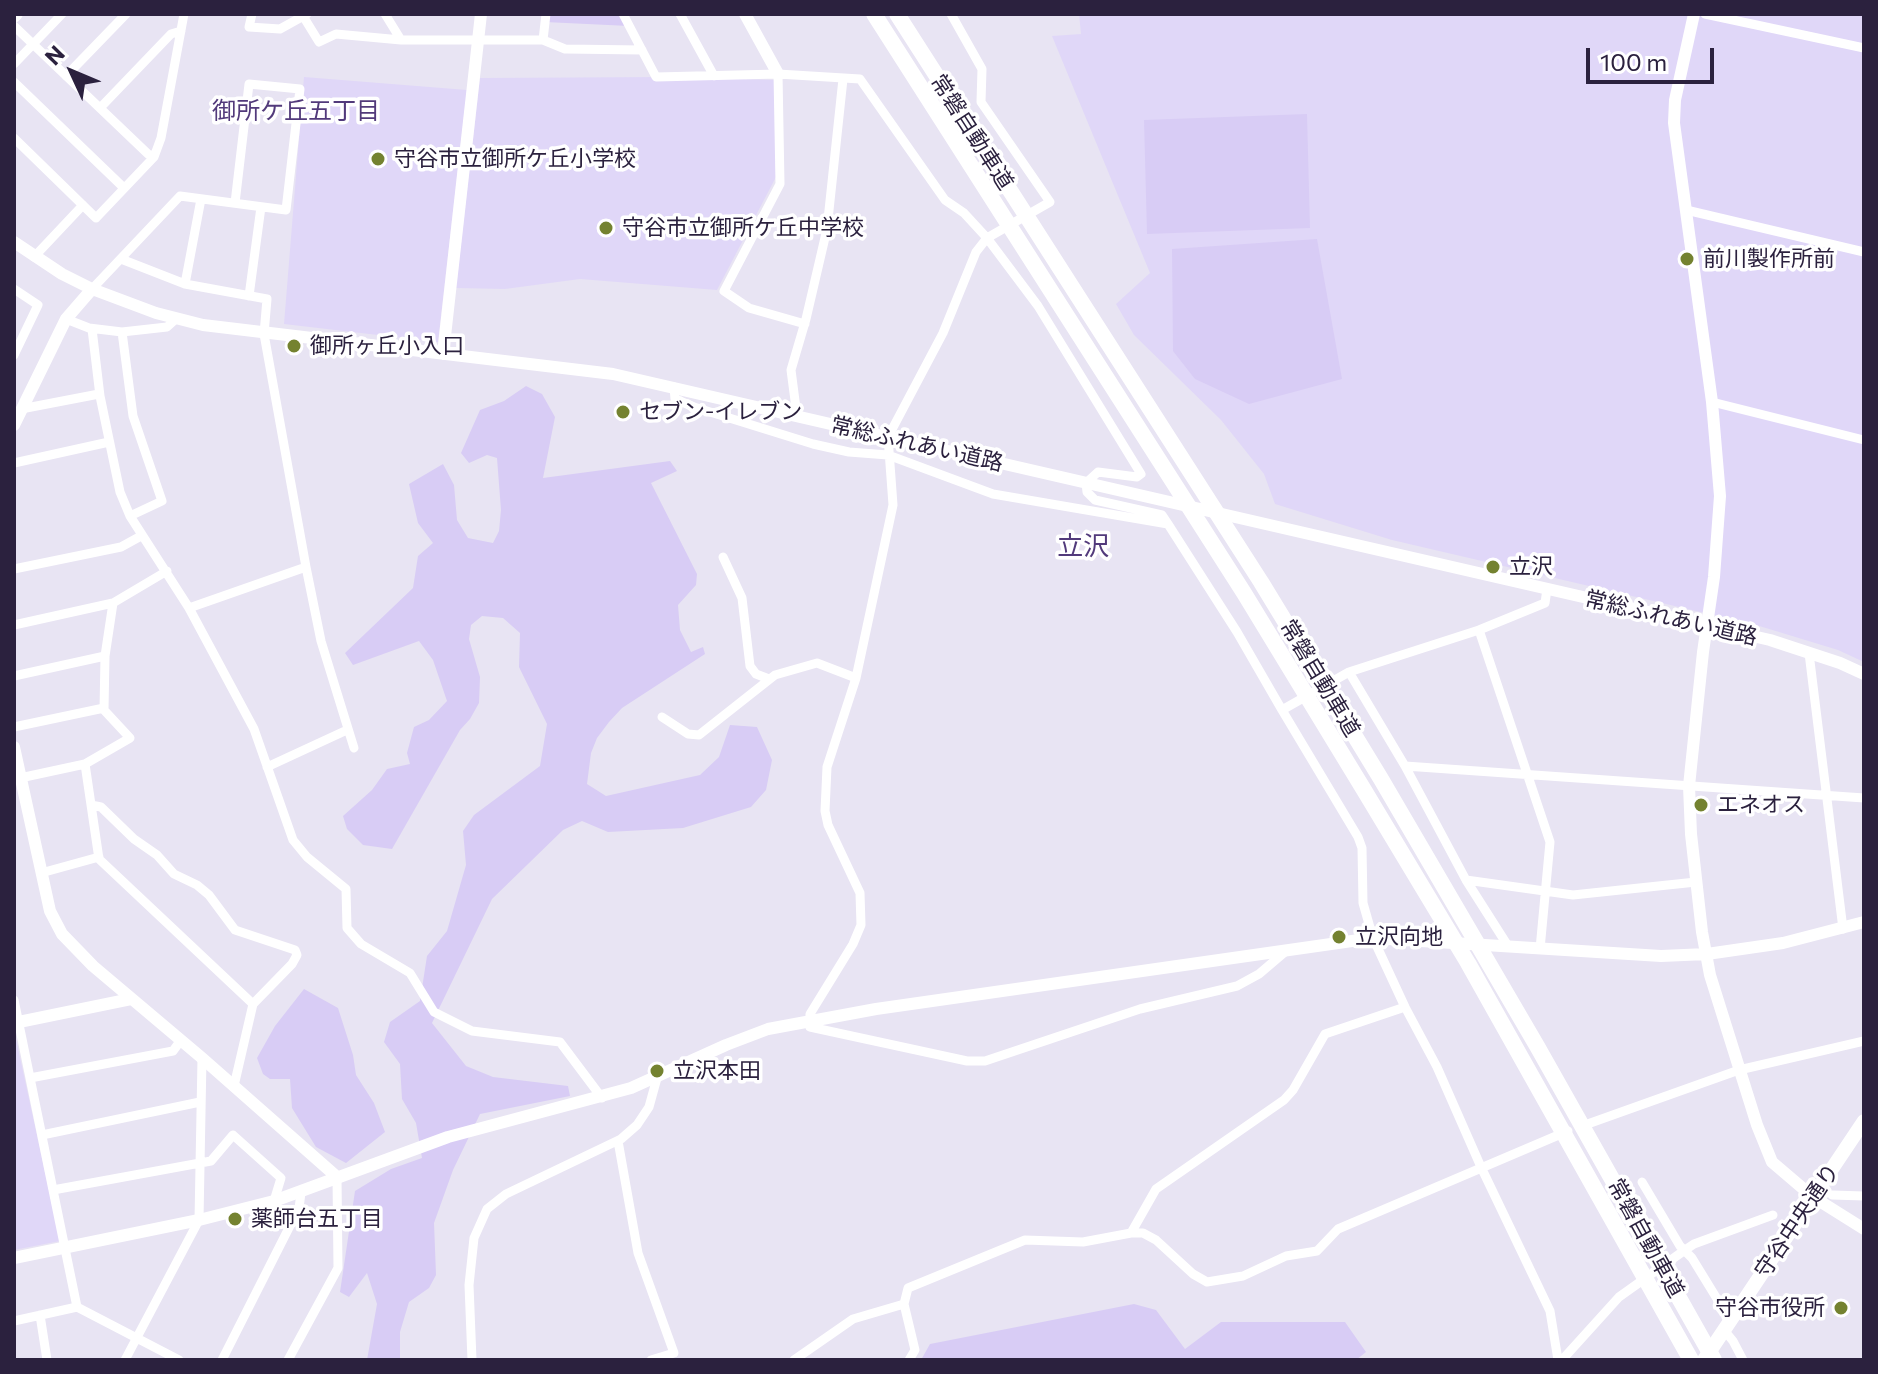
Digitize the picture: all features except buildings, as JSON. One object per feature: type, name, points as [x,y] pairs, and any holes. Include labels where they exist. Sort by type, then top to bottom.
[{"type":"highway","name":"常磐自動車道","points":[[874,14],[1236,580],[1356,776],[1475,976],[1691,1360]]},
{"type":"highway","name":"常磐自動車道","points":[[897,14],[1210,502],[1373,765],[1515,1007],[1714,1360]]},
{"type":"main road","name":"守谷中央通り","points":[[1704,1360],[1864,1121]]},
{"type":"street","points":[[14,64],[62,14]]},
{"type":"street","points":[[66,76],[126,14]]},
{"type":"street","points":[[14,138],[96,218],[154,157],[161,138],[184,14]]},
{"type":"street","points":[[252,14],[249,27],[280,29],[305,15],[319,42],[336,34],[401,40],[543,40],[565,49],[642,50]]},
{"type":"street","points":[[385,14],[401,40]]},
{"type":"street","points":[[443,354],[481,14]]},
{"type":"street","points":[[543,40],[546,14]]},
{"type":"street","points":[[623,14],[656,77],[778,74],[860,79],[945,200],[964,213],[987,238],[1038,306],[1141,474],[1137,477],[1098,472],[1086,483],[1087,492],[1095,500],[1162,515],[1285,709],[1358,837],[1362,848],[1363,903],[1373,938],[1437,1067],[1550,1311],[1560,1360]]},
{"type":"street","points":[[680,14],[714,76]]},
{"type":"street","points":[[745,14],[778,74],[780,184],[724,291],[749,308],[805,324]]},
{"type":"street","points":[[951,14],[982,69],[981,102],[1050,202],[987,238],[976,252],[943,333],[888,437],[893,505],[856,678],[827,767],[825,811],[828,825],[860,893],[861,925],[853,944],[810,1014],[810,1027],[967,1061],[985,1061],[1140,1009],[1237,986],[1259,974],[1288,950]]},
{"type":"street","points":[[1694,14],[1675,100],[1676,148],[1712,402],[1720,496],[1714,577],[1689,786],[1696,882],[1711,980],[1772,1162],[1813,1197],[1864,1229]]},
{"type":"street","points":[[1705,14],[1864,48]]},
{"type":"street","points":[[14,26],[154,157]]},
{"type":"street","points":[[100,108],[171,34],[181,31]]},
{"type":"street","points":[[797,416],[791,370],[827,229],[843,79]]},
{"type":"street","points":[[14,82],[124,188]]},
{"type":"street","points":[[14,425],[66,319],[180,196],[286,210],[300,89],[249,84],[235,203]]},
{"type":"street","points":[[185,284],[201,199]]},
{"type":"street","points":[[34,257],[83,205]]},
{"type":"street","points":[[249,296],[261,207]]},
{"type":"street","points":[[1686,210],[1864,252]]},
{"type":"street","name":"常総ふれあい道路","points":[[14,242],[34,257],[92,289],[177,318],[264,334],[613,374],[1707,626],[1809,653],[1864,674]]},
{"type":"street","points":[[121,259],[185,284],[267,299],[264,334],[306,567],[321,641],[354,748]]},
{"type":"street","points":[[14,355],[38,305],[15,290]]},
{"type":"street","points":[[66,319],[92,329],[122,332],[167,327],[177,318]]},
{"type":"street","points":[[92,329],[99,394],[120,492],[130,516],[189,608],[254,729],[293,840],[307,857],[346,889],[347,928],[361,944],[410,973],[434,1012],[472,1031],[560,1042],[602,1098]]},
{"type":"street","points":[[122,332],[133,416],[162,501],[130,516]]},
{"type":"street","points":[[674,387],[675,399],[708,412],[813,444],[849,452],[888,455],[993,494],[1168,524]]},
{"type":"street","points":[[21,409],[99,394]]},
{"type":"street","points":[[1712,402],[1864,440]]},
{"type":"street","points":[[14,463],[109,442]]},
{"type":"street","points":[[14,569],[121,547],[141,536]]},
{"type":"street","points":[[723,557],[742,598],[750,666],[756,674],[769,679]]},
{"type":"street","points":[[189,608],[306,567]]},
{"type":"street","points":[[14,625],[113,603],[167,571]]},
{"type":"street","points":[[1285,709],[1349,672],[1479,630],[1545,603],[1547,589]]},
{"type":"street","points":[[19,785],[85,764],[130,738],[104,708],[105,656],[113,603]]},
{"type":"street","points":[[1479,630],[1550,842],[1540,949]]},
{"type":"street","points":[[1809,653],[1843,929]]},
{"type":"street","points":[[14,676],[105,656]]},
{"type":"street","points":[[662,717],[688,734],[699,735],[775,675],[817,663],[856,678]]},
{"type":"street","points":[[1349,672],[1405,766],[1503,946]]},
{"type":"street","points":[[14,727],[104,708]]},
{"type":"street","points":[[267,767],[347,730]]},
{"type":"street","points":[[14,747],[19,785],[50,911],[62,934],[93,966],[337,1177],[338,1268],[288,1360]]},
{"type":"street","points":[[85,764],[99,857],[253,1004]]},
{"type":"street","points":[[1405,766],[1864,798]]},
{"type":"street","points":[[91,805],[101,807],[134,839],[157,855],[174,874],[197,885],[209,895],[235,930],[295,950],[297,955],[292,964],[253,1004],[234,1086]]},
{"type":"street","points":[[14,821],[29,818]]},
{"type":"street","points":[[41,873],[99,857]]},
{"type":"street","points":[[1466,880],[1573,895],[1696,882]]},
{"type":"street","points":[[14,1258],[199,1220],[301,1193],[448,1137],[602,1098],[657,1078],[749,1036],[809,1021],[1373,938],[1647,955],[1707,954],[1783,943],[1864,922]]},
{"type":"street","points":[[16,1022],[131,999]]},
{"type":"street","points":[[14,1000],[16,1022],[77,1307]]},
{"type":"street","points":[[1131,1233],[1156,1189],[1284,1100],[1325,1034],[1405,1007]]},
{"type":"street","points":[[30,1078],[173,1051],[181,1040]]},
{"type":"street","points":[[909,1360],[915,1350],[904,1304],[908,1288],[1025,1240],[1083,1242],[1143,1233],[1207,1282],[1243,1276],[1286,1256],[1317,1251],[1338,1229],[1539,1142],[1739,1070],[1864,1041]]},
{"type":"street","points":[[125,1360],[199,1220],[202,1058]]},
{"type":"street","points":[[472,1360],[469,1285],[474,1238],[487,1209],[506,1194],[618,1141],[637,1125],[649,1107],[657,1078]]},
{"type":"street","points":[[42,1135],[200,1102]]},
{"type":"street","points":[[53,1190],[211,1161],[233,1135],[281,1178],[274,1201]]},
{"type":"street","points":[[618,1141],[638,1253],[674,1353],[651,1360]]},
{"type":"street","points":[[1642,1182],[1743,1360]]},
{"type":"street","points":[[222,1360],[299,1208],[301,1193]]},
{"type":"street","points":[[1832,1195],[1864,1196]]},
{"type":"street","points":[[1560,1360],[1612,1304],[1682,1252],[1694,1244],[1773,1215]]},
{"type":"street","points":[[794,1360],[853,1319],[904,1304]]},
{"type":"street","points":[[14,1321],[77,1307],[179,1360]]},
{"type":"street","points":[[40,1315],[47,1360]]},
{"type":"shaded area","points":[[546,14],[623,14],[629,26],[545,22]]},
{"type":"shaded area","points":[[1079,14],[1864,14],[1864,662],[1838,650],[1756,625],[1392,540],[1275,504],[1264,474],[1221,420],[1134,335],[1116,304],[1150,273],[1052,36],[1081,34]]},
{"type":"shaded area","name":"守谷市立御所ケ丘小学校","points":[[304,77],[467,90],[438,342],[284,324]]},
{"type":"shaded area","name":"守谷市立御所ケ丘中学校","points":[[480,78],[775,80],[776,177],[717,290],[580,279],[505,289],[456,288]]},
{"type":"shaded area","points":[[1307,114],[1310,228],[1147,234],[1144,120]]},
{"type":"shaded area","points":[[1317,239],[1342,379],[1249,404],[1195,379],[1173,351],[1172,249]]},
{"type":"shaded area","points":[[526,386],[542,394],[555,417],[543,478],[670,461],[677,471],[651,483],[697,574],[696,585],[678,605],[680,630],[691,652],[703,647],[705,654],[622,708],[609,722],[591,753],[587,784],[606,796],[700,775],[719,757],[730,725],[757,727],[772,760],[766,790],[751,807],[683,828],[608,832],[582,821],[563,830],[492,899],[432,1023],[466,1066],[493,1077],[568,1086],[570,1096],[480,1114],[453,1170],[434,1223],[436,1275],[429,1288],[409,1302],[400,1332],[400,1360],[367,1360],[377,1304],[367,1273],[349,1297],[340,1292],[355,1191],[391,1169],[422,1158],[416,1123],[402,1099],[400,1064],[384,1042],[390,1022],[420,1001],[427,956],[447,931],[466,865],[463,831],[474,815],[540,766],[547,724],[519,667],[520,633],[503,618],[482,616],[471,625],[469,639],[480,677],[479,703],[460,730],[392,849],[363,845],[347,829],[343,816],[372,790],[387,769],[410,764],[407,753],[414,727],[429,720],[447,701],[433,660],[419,641],[353,665],[345,653],[413,588],[418,556],[433,543],[418,523],[409,484],[443,464],[454,485],[457,520],[468,538],[493,543],[499,531],[501,510],[497,458],[487,455],[469,463],[461,453],[480,410],[504,401]]},
{"type":"shaded area","points":[[304,989],[338,1008],[356,1075],[374,1103],[385,1132],[346,1163],[316,1147],[292,1108],[290,1079],[270,1079],[263,1074],[257,1058],[275,1026]]},
{"type":"shaded area","points":[[14,1030],[60,1241],[14,1250]]},
{"type":"shaded area","points":[[1134,1304],[1156,1310],[1185,1349],[1221,1322],[1345,1322],[1366,1352],[1356,1360],[921,1360],[930,1344]]},
{"type":"place","name":"守谷市立御所ケ丘小学校","points":[[378,159]]},
{"type":"place","name":"守谷市立御所ケ丘中学校","points":[[606,228]]},
{"type":"place","name":"前川製作所前","points":[[1687,259]]},
{"type":"place","name":"御所ヶ丘小入口","points":[[294,346]]},
{"type":"place","name":"セブン-イレブン","points":[[623,412]]},
{"type":"place","name":"立沢","points":[[1493,567]]},
{"type":"place","name":"エネオス","points":[[1701,805]]},
{"type":"place","name":"立沢向地","points":[[1339,937]]},
{"type":"place","name":"立沢本田","points":[[657,1071]]},
{"type":"place","name":"薬師台五丁目","points":[[235,1219]]},
{"type":"place","name":"守谷市役所","points":[[1841,1308]]},
{"type":"district","name":"御所ケ丘五丁目","points":[[296,111]]},
{"type":"district","name":"立沢","points":[[1083,546]]}]
